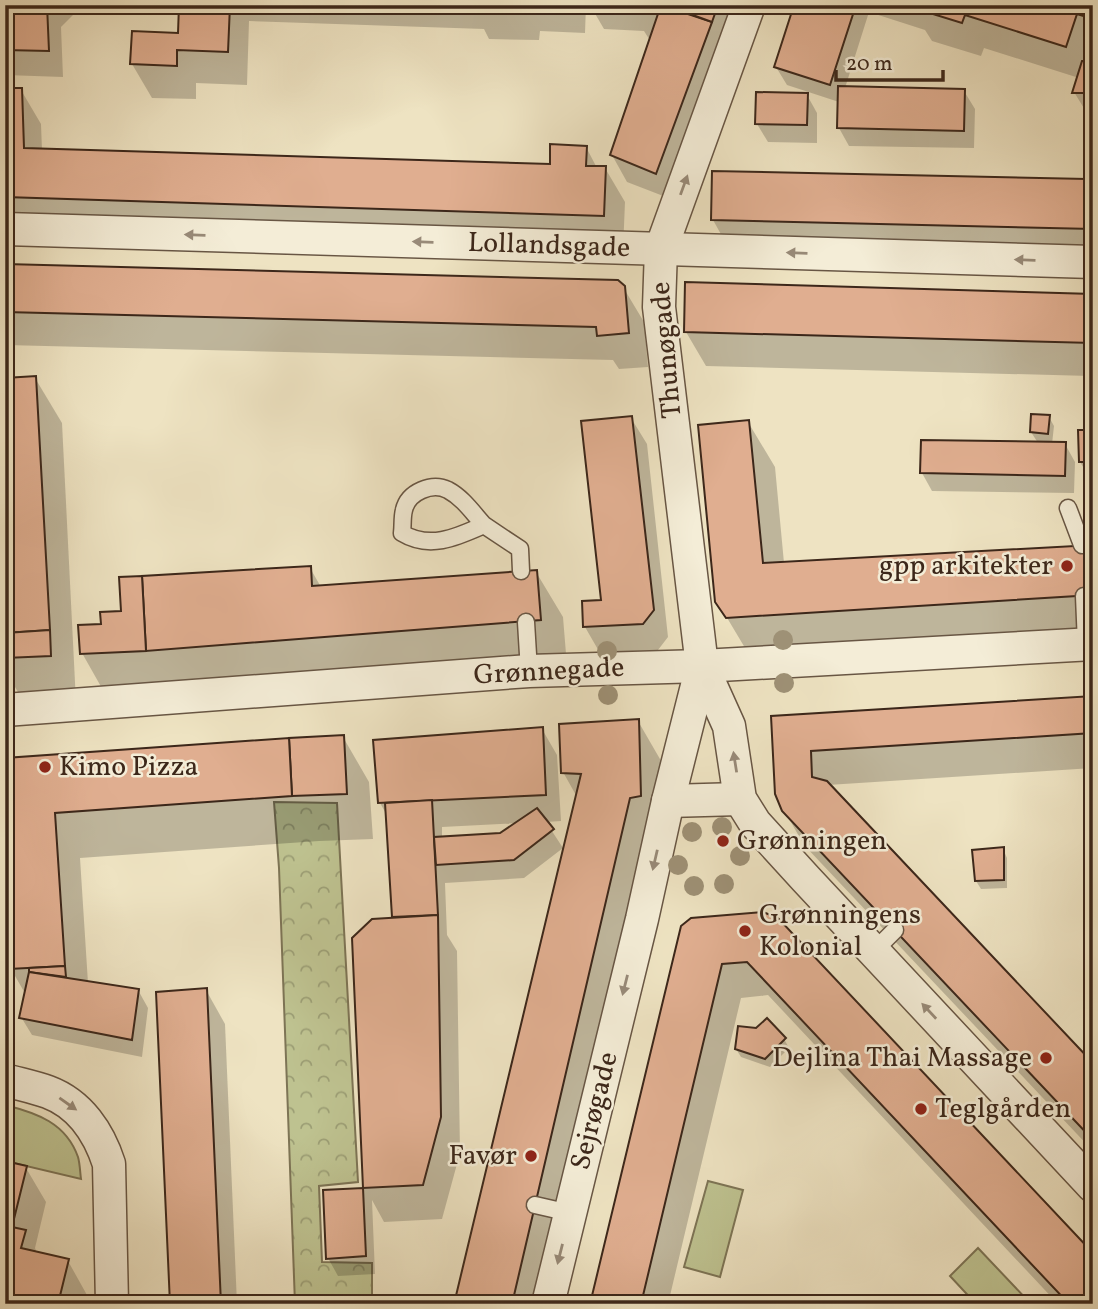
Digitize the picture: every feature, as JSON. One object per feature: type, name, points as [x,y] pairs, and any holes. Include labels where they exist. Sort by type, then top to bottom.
[{"type":"street","name":"Thunøgade","points":[[702,666],[659,307],[661,249],[749,5]]},
{"type":"street","name":"Lollandsgade","points":[[5,229],[1093,262]]},
{"type":"street","name":"Grønnegade","points":[[5,710],[529,671],[702,666],[1090,644]]},
{"type":"street","points":[[702,666],[668,801],[740,799]]},
{"type":"street","points":[[702,666],[729,726],[740,799],[755,823],[806,879],[884,941],[1093,1186]]},
{"type":"street","name":"Sejrøgade","points":[[548,1304],[668,801]]},
{"type":"street","points":[[5,1080],[49,1092],[66,1102],[94,1129],[103,1146],[109,1164],[112,1304]]},
{"type":"lane","points":[[484,524],[459,536],[433,542],[414,540],[402,533],[404,509],[411,496],[429,487],[446,489],[461,499],[484,524],[520,549],[521,571]]},
{"type":"lane","points":[[1068,508],[1082,545]]},
{"type":"lane","points":[[1084,596],[1090,644]]},
{"type":"lane","points":[[526,622],[529,671]]},
{"type":"lane","points":[[535,1205],[570,1213]]},
{"type":"green space","points":[[274,802],[337,803],[358,1182],[319,1186],[322,1262],[372,1263],[372,1304],[295,1304],[279,868]]},
{"type":"green space","points":[[5,1105],[39,1116],[58,1128],[73,1145],[78,1157],[81,1179],[5,1161]]},
{"type":"green space","points":[[708,1181],[743,1190],[720,1277],[684,1267]]},
{"type":"green space","points":[[978,1248],[1031,1304],[976,1304],[950,1276]]},
{"type":"building","points":[[5,5],[47,5],[49,51],[5,50]]},
{"type":"building","points":[[179,5],[230,5],[228,52],[177,50],[177,66],[130,64],[132,31],[178,33]]},
{"type":"building","points":[[629,5],[659,5],[648,10],[629,9]]},
{"type":"building","points":[[661,5],[712,22],[656,174],[610,155]]},
{"type":"building","points":[[665,5],[718,5],[712,22]]},
{"type":"building","points":[[794,5],[856,5],[830,85],[774,67]]},
{"type":"building","points":[[1093,5],[1093,19],[1077,14],[1066,47],[965,15],[962,23],[910,7]]},
{"type":"building","points":[[1082,61],[1093,61],[1093,93],[1072,93]]},
{"type":"building","points":[[838,86],[965,89],[964,131],[837,128]]},
{"type":"building","points":[[5,88],[22,88],[24,148],[550,164],[550,144],[587,146],[586,166],[606,166],[604,216],[5,197]]},
{"type":"building","points":[[756,92],[808,93],[807,125],[755,124]]},
{"type":"building","points":[[1088,161],[1093,162],[1093,229],[711,220],[712,171],[1087,179]]},
{"type":"building","points":[[5,264],[618,280],[625,286],[629,333],[597,336],[596,327],[5,312]]},
{"type":"building","points":[[685,282],[1093,294],[1093,343],[684,332]]},
{"type":"building","points":[[1090,343],[1093,343],[1093,391],[1087,391]]},
{"type":"building","points":[[36,376],[50,630],[5,633],[5,378]]},
{"type":"building","points":[[1031,414],[1050,415],[1048,434],[1030,432]]},
{"type":"building","points":[[632,416],[654,610],[643,624],[583,627],[582,601],[601,600],[581,421]]},
{"type":"building","points":[[749,420],[763,563],[1093,545],[1093,595],[726,618],[715,602],[698,425]]},
{"type":"building","points":[[1078,430],[1093,430],[1093,462],[1079,462]]},
{"type":"building","points":[[921,440],[1066,442],[1065,476],[920,473]]},
{"type":"building","points":[[311,566],[312,586],[537,570],[541,620],[146,651],[142,576]]},
{"type":"building","points":[[142,576],[146,651],[80,654],[78,625],[101,624],[100,612],[121,611],[119,577]]},
{"type":"building","points":[[50,630],[51,656],[5,658],[5,633]]},
{"type":"building","points":[[1093,696],[1093,733],[811,751],[812,777],[827,781],[1093,1063],[1093,1140],[782,811],[775,794],[771,716]]},
{"type":"building","points":[[639,719],[641,796],[630,798],[512,1304],[454,1304],[581,774],[561,773],[559,724]]},
{"type":"building","points":[[543,727],[546,795],[378,803],[373,740]]},
{"type":"building","points":[[344,735],[347,794],[292,796],[289,738]]},
{"type":"building","points":[[289,738],[292,796],[55,813],[65,966],[9,969],[5,916],[5,758]]},
{"type":"building","points":[[432,800],[438,915],[392,917],[385,803]]},
{"type":"building","points":[[537,808],[554,829],[514,860],[436,865],[434,837],[500,833]]},
{"type":"building","points":[[1004,847],[1004,880],[975,881],[972,850]]},
{"type":"building","name":"Teglgården","points":[[763,912],[778,918],[1093,1253],[1093,1304],[1069,1304],[747,962],[722,964],[641,1304],[590,1304],[681,926],[691,918]]},
{"type":"building","points":[[438,915],[441,1117],[423,1185],[363,1188],[352,938],[372,919]]},
{"type":"building","points":[[65,966],[66,977],[29,972],[29,968]]},
{"type":"building","points":[[29,972],[139,989],[132,1040],[19,1018]]},
{"type":"building","points":[[207,988],[221,1304],[170,1304],[156,992]]},
{"type":"building","points":[[767,1018],[786,1038],[765,1059],[735,1049],[738,1026],[756,1028]]},
{"type":"building","points":[[5,1161],[27,1166],[12,1227],[26,1230],[21,1248],[69,1259],[58,1304],[5,1304]]},
{"type":"building","points":[[363,1188],[366,1256],[326,1259],[323,1190]]},
{"type":"place","name":"gpp arkitekter","points":[[1067,566]]},
{"type":"place","name":"Kimo Pizza","points":[[45,767]]},
{"type":"place","name":"Grønningen","points":[[723,841]]},
{"type":"place","name":"Grønningens Kolonial","points":[[745,931]]},
{"type":"place","name":"Dejlina Thai Massage","points":[[1046,1058]]},
{"type":"place","name":"Teglgården","points":[[921,1109]]},
{"type":"place","name":"Favør","points":[[531,1156]]}]
